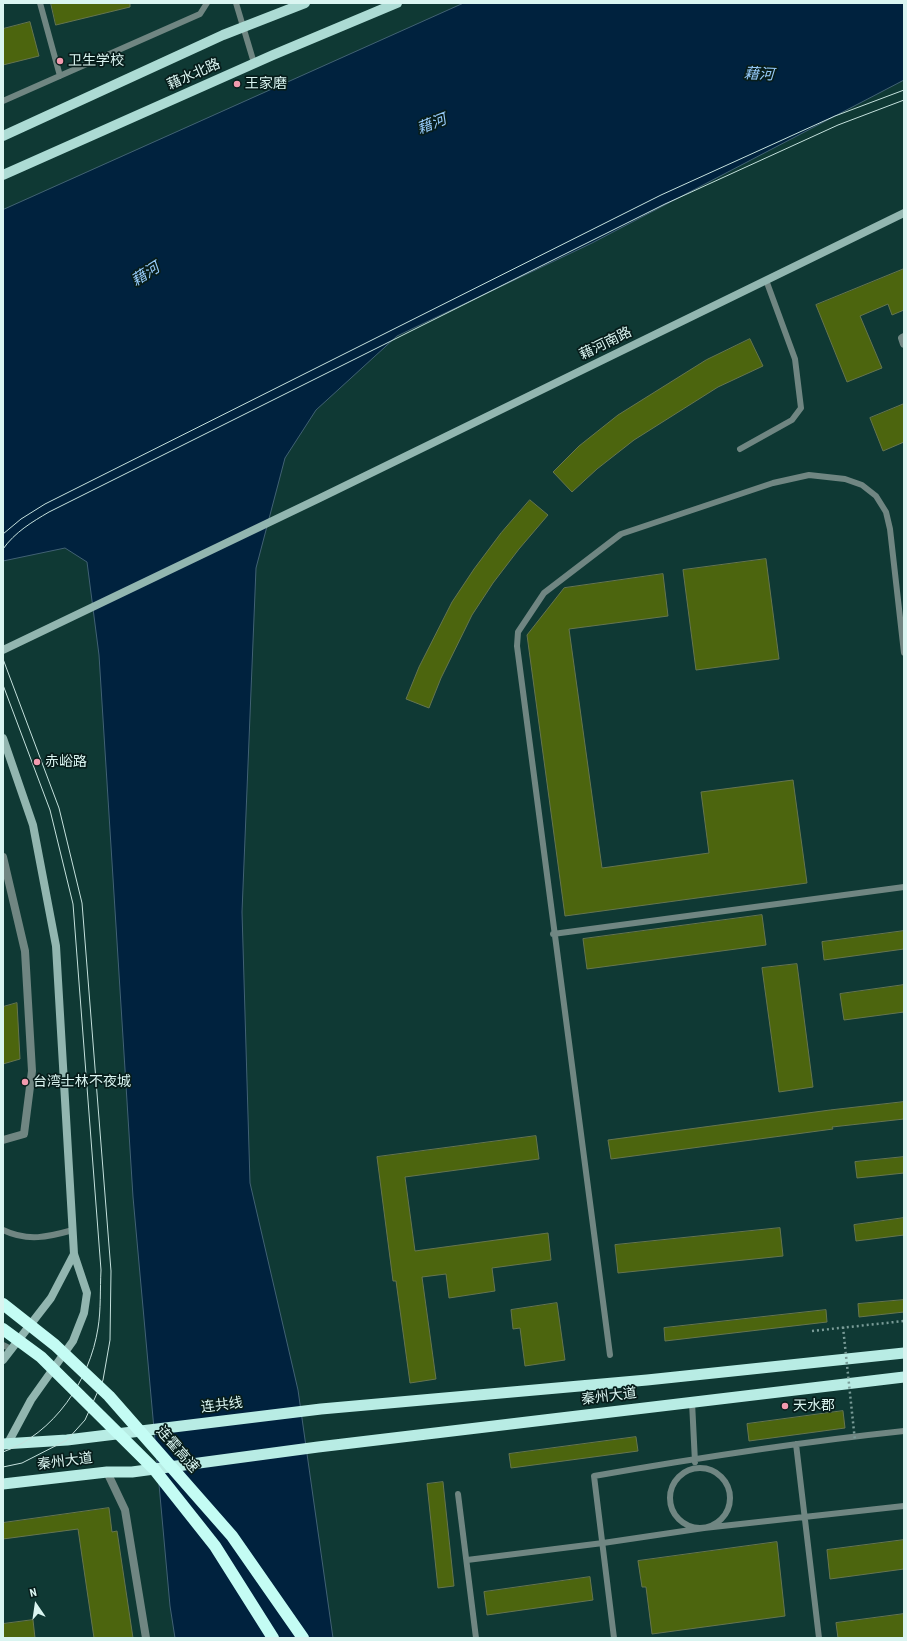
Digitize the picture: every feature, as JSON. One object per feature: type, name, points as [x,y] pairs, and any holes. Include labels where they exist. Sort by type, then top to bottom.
[{"type":"highway","name":"连霍高速","points":[[3,1304],[55,1345],[109,1396],[232,1536],[303,1638]]},
{"type":"highway","points":[[3,1329],[41,1356],[154,1469],[215,1546],[273,1638]]},
{"type":"highway","name":"秦州大道","points":[[321,1409],[646,1380],[904,1353]]},
{"type":"highway","name":"秦州大道","points":[[3,1484],[107,1472],[132,1472],[318,1447],[904,1377]]},
{"type":"highway","name":"连共线","points":[[127,1432],[321,1409]]},
{"type":"highway","name":"秦州大道","points":[[5,1443],[67,1440],[127,1432]]},
{"type":"main road","name":"藉水北路","points":[[3,136],[243,27],[305,3]]},
{"type":"main road","name":"藉水北路","points":[[3,175],[254,63],[397,3]]},
{"type":"main road","name":"藉河南路","points":[[3,650],[320,498],[904,213]]},
{"type":"main road","points":[[3,738],[33,825],[56,946],[74,1254],[87,1293],[84,1313],[73,1341],[31,1400],[5,1443]]},
{"type":"main road","points":[[3,1360],[52,1298],[74,1254]]},
{"type":"street","points":[[904,337],[902,338],[904,344]]},
{"type":"street","points":[[3,857],[25,951],[32,1070],[24,1134],[3,1140]]},
{"type":"street","points":[[107,1472],[125,1510],[146,1638]]},
{"type":"lane","points":[[40,3],[60,76]]},
{"type":"lane","points":[[3,101],[200,14],[207,3]]},
{"type":"lane","points":[[236,3],[254,63]]},
{"type":"lane","points":[[740,448],[792,420],[801,408],[796,359],[766,280]]},
{"type":"lane","points":[[610,1355],[517,646],[518,632],[544,594],[621,534],[773,483],[809,475],[845,479],[862,485],[876,496],[886,512],[890,529],[904,653]]},
{"type":"lane","points":[[554,934],[904,887]]},
{"type":"lane","points":[[3,1230],[13,1235],[44,1238],[73,1230]]},
{"type":"lane","points":[[3,1344],[11,1349]]},
{"type":"lane","points":[[692,1402],[696,1468]]},
{"type":"lane","points":[[614,1638],[594,1476],[695,1458],[904,1431]]},
{"type":"lane","points":[[796,1444],[819,1638]]},
{"type":"lane","points":[[696,1468],[712,1469],[718,1473],[726,1482],[730,1493],[728,1509],[724,1516],[712,1526],[704,1528],[688,1526],[681,1522],[672,1510],[670,1502],[670,1494],[676,1479],[688,1470],[696,1468]]},
{"type":"lane","points":[[458,1494],[476,1638]]},
{"type":"lane","points":[[467,1560],[603,1543],[704,1528],[904,1506]]},
{"type":"path","points":[[812,1331],[904,1321]]},
{"type":"path","points":[[842,1327],[855,1441]]},
{"type":"water","name":"藉河","points":[[464,3],[904,3],[904,80],[592,243],[397,336],[316,410],[285,458],[256,568],[242,912],[250,1183],[298,1390],[333,1638],[175,1638],[170,1606],[133,1197],[99,655],[87,562],[65,548],[3,561],[3,210]]},
{"type":"building","points":[[51,3],[130,3],[130,7],[56,25]]},
{"type":"building","points":[[30,22],[39,56],[3,65],[3,29]]},
{"type":"building","points":[[904,269],[904,310],[892,315],[888,304],[860,316],[882,368],[847,382],[816,305]]},
{"type":"building","points":[[750,339],[763,366],[718,387],[634,440],[597,469],[572,492],[553,472],[579,446],[618,415],[706,360]]},
{"type":"building","points":[[904,404],[904,442],[883,451],[870,418]]},
{"type":"building","points":[[530,500],[548,515],[493,583],[472,615],[441,678],[429,708],[406,699],[419,667],[452,602],[501,533]]},
{"type":"building","points":[[766,559],[779,659],[696,670],[683,570]]},
{"type":"building","points":[[663,574],[668,616],[569,629],[602,868],[709,853],[701,792],[793,780],[807,883],[565,916],[527,635],[564,588]]},
{"type":"building","points":[[762,915],[766,945],[587,969],[583,939]]},
{"type":"building","points":[[904,931],[904,949],[824,960],[822,942]]},
{"type":"building","points":[[797,964],[813,1087],[779,1092],[762,968]]},
{"type":"building","points":[[904,985],[904,1012],[844,1020],[840,994]]},
{"type":"building","points":[[17,1003],[20,1059],[3,1064],[3,1007]]},
{"type":"building","points":[[904,1102],[904,1119],[832,1127],[833,1129],[611,1159],[608,1140],[830,1110]]},
{"type":"building","points":[[536,1136],[539,1159],[405,1177],[415,1251],[548,1233],[551,1260],[492,1268],[495,1291],[449,1298],[446,1274],[422,1277],[436,1379],[410,1383],[396,1281],[393,1281],[377,1157]]},
{"type":"building","points":[[904,1157],[904,1173],[857,1178],[855,1162]]},
{"type":"building","points":[[904,1218],[904,1235],[856,1241],[854,1225]]},
{"type":"building","points":[[780,1228],[783,1256],[618,1273],[615,1245]]},
{"type":"building","points":[[904,1300],[904,1312],[859,1317],[858,1304]]},
{"type":"building","points":[[557,1303],[565,1360],[525,1366],[520,1328],[513,1329],[511,1310]]},
{"type":"building","points":[[826,1310],[827,1322],[665,1341],[664,1328]]},
{"type":"building","points":[[843,1411],[845,1428],[749,1441],[747,1424]]},
{"type":"building","points":[[636,1437],[638,1451],[511,1468],[509,1454]]},
{"type":"building","points":[[443,1482],[454,1586],[438,1588],[427,1484]]},
{"type":"building","points":[[109,1508],[112,1532],[117,1531],[133,1638],[94,1638],[78,1529],[3,1539],[3,1523]]},
{"type":"building","points":[[904,1540],[904,1569],[830,1579],[827,1550]]},
{"type":"building","points":[[777,1542],[785,1616],[652,1634],[646,1587],[642,1587],[638,1561]]},
{"type":"building","points":[[590,1577],[593,1600],[487,1615],[484,1592]]},
{"type":"building","points":[[904,1614],[904,1638],[838,1638],[836,1623]]},
{"type":"building","points":[[33,1620],[35,1638],[3,1638],[3,1624]]},
{"type":"tram line","points":[[3,534],[21,519],[45,504],[661,195],[835,116],[904,90]]},
{"type":"tram line","points":[[3,549],[18,532],[49,512],[665,204],[838,125],[904,100]]},
{"type":"tram line","points":[[3,659],[59,808],[82,903],[111,1271],[110,1340],[103,1380],[85,1420],[67,1440],[22,1463],[3,1467]]},
{"type":"tram line","points":[[3,685],[50,810],[73,904],[101,1270],[98,1328],[94,1348],[78,1385],[67,1403],[53,1419],[21,1444],[3,1452]]},
{"type":"place","name":"卫生学校","points":[[60,61]]},
{"type":"place","name":"王家磨","points":[[237,84]]},
{"type":"place","name":"赤峪路","points":[[37,762]]},
{"type":"place","name":"台湾士林不夜城","points":[[25,1082]]},
{"type":"place","name":"天水郡","points":[[785,1406]]}]
